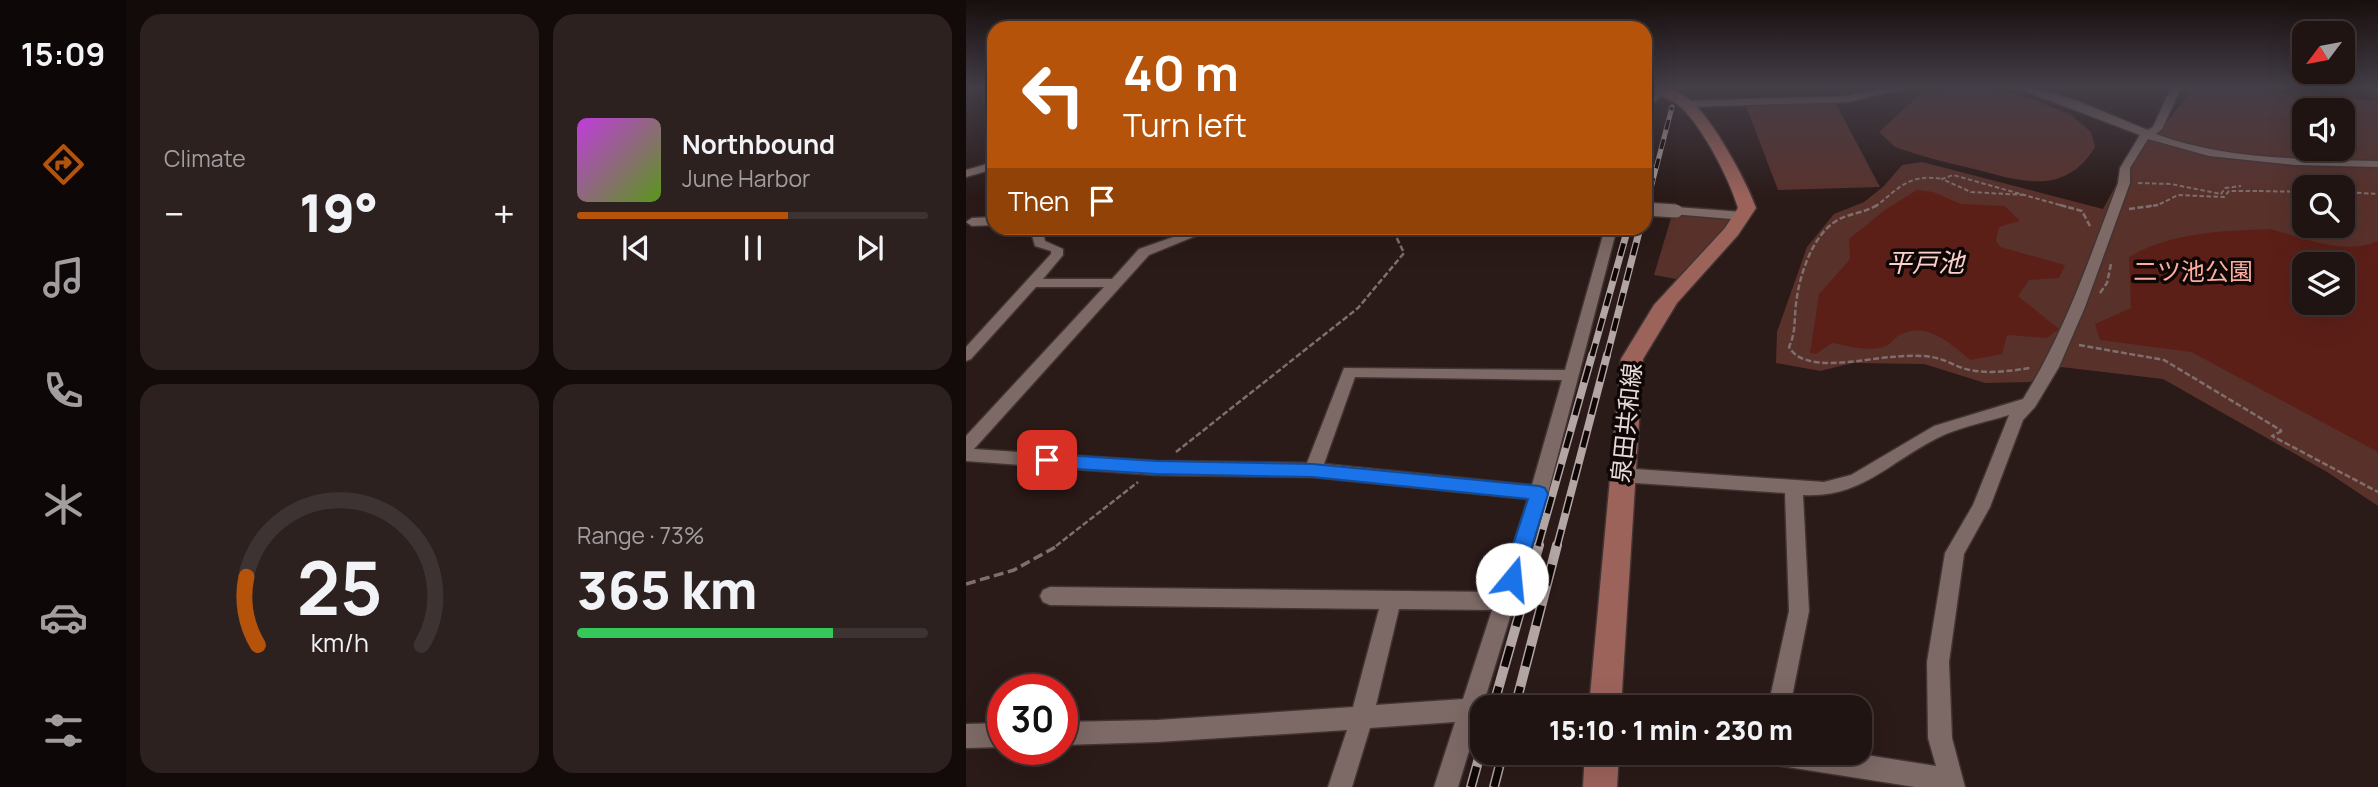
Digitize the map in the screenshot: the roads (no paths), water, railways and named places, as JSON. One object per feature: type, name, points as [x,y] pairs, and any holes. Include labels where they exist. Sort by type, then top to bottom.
[{"type":"main road","points":[[1700,125],[1746,199],[1747,208],[1743,216]]},
{"type":"main road","name":"泉田共和線","points":[[1606,695],[1632,359],[1650,323],[1743,216]]},
{"type":"main road","points":[[1600,787],[1601,765]]},
{"type":"street","points":[[2124,125],[2179,146],[2209,153],[2295,162],[2378,164]]},
{"type":"street","points":[[1844,765],[1953,784],[1940,738],[1937,662],[1955,553],[1981,507],[2016,417],[2029,403],[2051,367],[2124,183],[2125,168],[2144,137],[2151,135],[2159,125]]},
{"type":"street","points":[[966,174],[987,167]]},
{"type":"street","points":[[1652,209],[1743,216]]},
{"type":"street","points":[[972,222],[987,221]]},
{"type":"street","points":[[966,356],[1034,284],[1057,255],[1057,249],[1039,243],[1037,235]]},
{"type":"street","points":[[966,447],[1144,253],[1191,235]]},
{"type":"street","points":[[1475,695],[1539,494],[1609,235]]},
{"type":"street","points":[[1034,284],[1116,283]]},
{"type":"street","points":[[1313,470],[1349,372],[1569,375]]},
{"type":"street","points":[[1621,475],[1824,489],[1856,480],[1940,430],[2029,403]]},
{"type":"street","points":[[966,455],[1156,468],[1313,470],[1539,494]]},
{"type":"street","points":[[1782,695],[1799,611],[1794,489]]},
{"type":"street","points":[[1051,596],[1505,601]]},
{"type":"street","points":[[1340,787],[1362,717],[1391,601]]},
{"type":"street","points":[[1078,734],[1158,731],[1470,710],[1446,787]]},
{"type":"street","points":[[966,736],[987,735]]},
{"type":"water","name":"平戸池","points":[[1917,190],[1933,192],[1961,204],[2005,206],[2020,221],[1999,227],[1996,240],[2000,247],[2065,265],[2059,278],[2029,280],[2018,296],[2059,329],[2047,338],[2007,335],[2002,354],[1970,360],[1946,341],[1918,331],[1898,336],[1880,348],[1859,348],[1832,343],[1816,354],[1810,353],[1819,294],[1850,259],[1849,239],[1885,210]]},
{"type":"water","points":[[2270,229],[2292,236],[2292,238],[2352,247],[2378,241],[2378,452],[2191,352],[2100,340],[2095,324],[2131,308],[2129,257],[2162,242],[2215,232]]},
{"type":"railway","points":[[1652,184],[1667,125]]},
{"type":"railway","points":[[1592,356],[1626,235]]},
{"type":"railway","points":[[1607,356],[1638,235]]},
{"type":"railway","points":[[1538,546],[1592,355]]},
{"type":"railway","points":[[1557,546],[1607,355]]},
{"type":"railway","points":[[1496,695],[1539,545]]},
{"type":"railway","points":[[1518,695],[1557,545]]},
{"type":"railway","points":[[1471,787],[1477,765]]},
{"type":"railway","points":[[1494,787],[1500,765]]},
{"type":"park label","name":"二ツ池公園","points":[[2193,272]]}]
